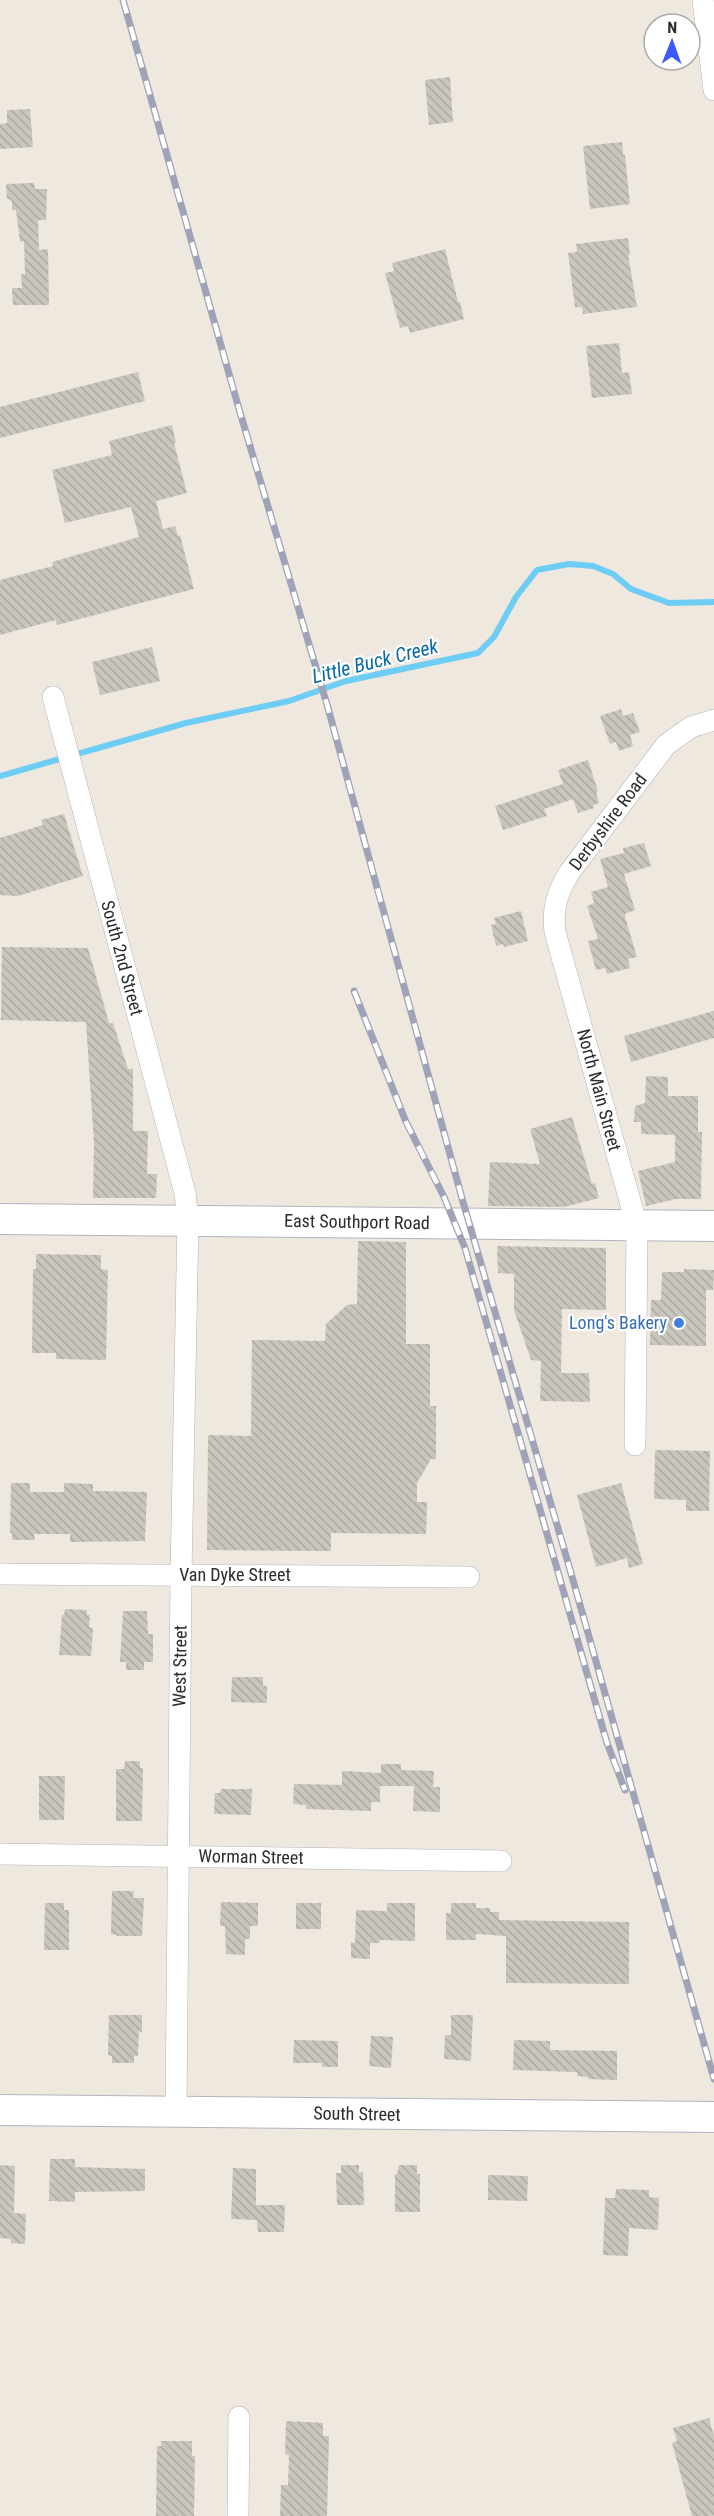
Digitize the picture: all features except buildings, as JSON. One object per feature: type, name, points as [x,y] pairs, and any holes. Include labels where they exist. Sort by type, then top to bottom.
[{"type":"main road","name":"East Southport Road","points":[[0,1219],[714,1226]]},
{"type":"main road","name":"South Street","points":[[0,2110],[714,2117]]},
{"type":"street","points":[[703,0],[714,90]]},
{"type":"street","name":"South 2nd Street","points":[[53,697],[185,1193],[188,1220]]},
{"type":"street","name":"Derbyshire Road","points":[[561,955],[553,914],[556,897],[568,873],[666,745],[691,727],[714,720]]},
{"type":"street","name":"North Main Street","points":[[561,955],[637,1226],[635,1445]]},
{"type":"street","name":"West Street","points":[[176,2112],[181,1575],[188,1220]]},
{"type":"street","name":"Van Dyke Street","points":[[0,1574],[469,1577]]},
{"type":"street","name":"Worman Street","points":[[0,1854],[501,1861]]},
{"type":"street","points":[[238,2516],[239,2417]]},
{"type":"waterway","name":"Little Buck Creek","points":[[0,776],[186,723],[289,701],[346,681],[478,653],[494,637],[516,597],[537,570],[569,564],[593,566],[613,574],[631,589],[669,603],[714,602]]},
{"type":"railway","points":[[123,0],[239,409],[328,708],[463,1202],[714,2079]]},
{"type":"railway","points":[[354,991],[406,1122],[444,1197],[465,1248],[607,1743],[625,1790]]},
{"type":"place","name":"Long's Bakery","points":[[679,1323]]}]
